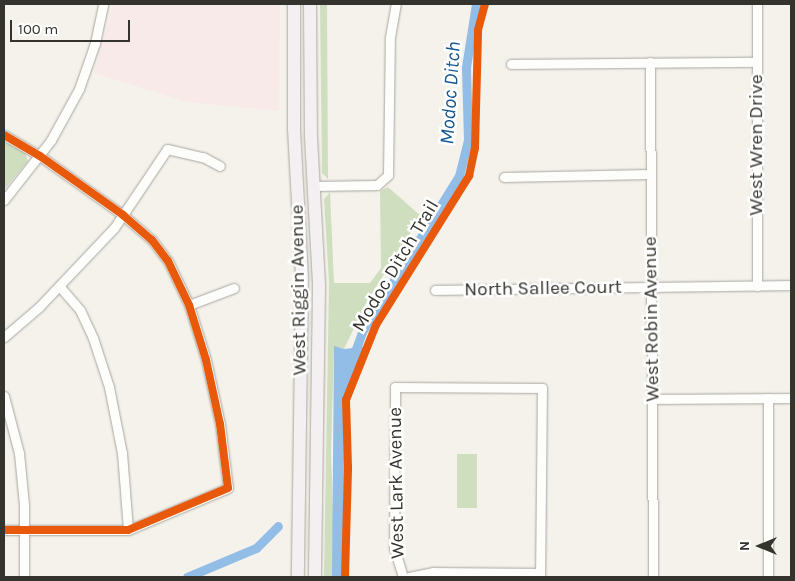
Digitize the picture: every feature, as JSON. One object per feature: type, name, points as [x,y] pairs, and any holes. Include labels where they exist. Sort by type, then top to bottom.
[{"type":"main road","name":"West Riggin Avenue","points":[[294,4],[294,129],[302,279],[298,577]]},
{"type":"main road","name":"West Riggin Avenue","points":[[310,4],[313,186],[318,286],[315,577]]},
{"type":"street","points":[[4,200],[40,156],[79,89],[95,43],[103,4]]},
{"type":"street","points":[[313,186],[377,185],[384,182],[390,167],[390,37],[396,4]]},
{"type":"street","name":"West Wren Drive","points":[[757,4],[757,286]]},
{"type":"street","name":"West Robin Avenue","points":[[650,62],[653,577]]},
{"type":"street","points":[[512,64],[757,62]]},
{"type":"street","points":[[4,135],[40,156],[123,215],[152,240],[168,261],[189,305],[214,393],[228,488],[128,530],[4,530]]},
{"type":"street","points":[[4,336],[60,287],[123,215],[167,149],[203,157],[220,166]]},
{"type":"street","points":[[504,177],[650,174]]},
{"type":"street","name":"North Sallee Court","points":[[434,290],[791,286]]},
{"type":"street","points":[[60,287],[80,310],[93,338],[109,387],[122,453],[128,530]]},
{"type":"street","points":[[189,305],[234,288]]},
{"type":"street","name":"West Lark Avenue","points":[[403,577],[394,548],[395,387],[542,388],[540,575]]},
{"type":"street","points":[[4,396],[19,453],[24,530],[24,577]]},
{"type":"street","points":[[768,398],[768,577]]},
{"type":"street","points":[[653,399],[791,398]]},
{"type":"street","points":[[409,577],[433,572],[540,575]]},
{"type":"shaded area","points":[[113,4],[280,4],[279,111],[187,102],[94,73]]},
{"type":"green space","points":[[320,4],[327,4],[328,179],[322,173]]},
{"type":"green space","points":[[4,142],[24,150],[28,161],[4,190]]},
{"type":"green space","points":[[388,187],[421,216],[367,301],[344,349],[334,347],[331,451],[334,541],[332,577],[324,577],[329,283],[324,199],[330,192],[334,283],[370,283],[381,268],[380,191]]},
{"type":"green space","points":[[457,454],[477,454],[477,508],[457,508]]},
{"type":"water","points":[[334,346],[344,349],[371,346],[350,399],[347,577],[332,577]]},
{"type":"waterway","name":"Modoc Ditch","points":[[353,357],[363,330],[459,176],[468,140],[466,67],[476,4]]},
{"type":"waterway","points":[[187,577],[256,548],[278,526]]},
{"type":"cycle path","name":"Modoc Ditch Trail","points":[[345,577],[348,467],[346,400],[376,325],[469,176],[475,148],[478,30],[485,4]]},
{"type":"cycle path","points":[[4,135],[40,156],[123,215],[152,240],[168,261],[189,305],[206,360],[220,424],[228,488],[128,530],[4,530]]}]
